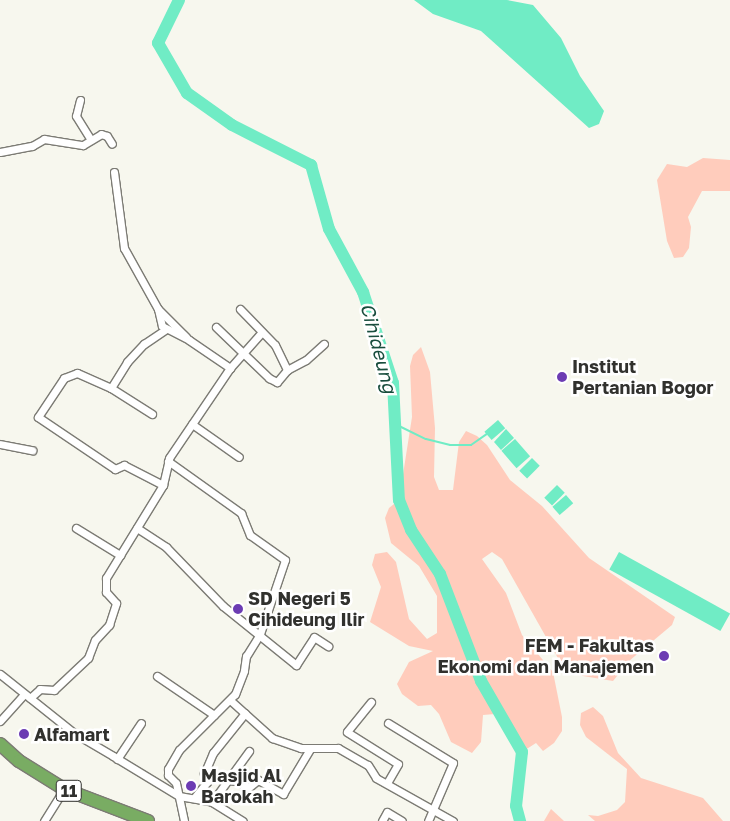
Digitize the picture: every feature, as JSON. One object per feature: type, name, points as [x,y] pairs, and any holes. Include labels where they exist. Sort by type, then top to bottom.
[{"type":"highway","name":"11","points":[[0,744],[19,762],[64,789],[130,818],[148,821]]},
{"type":"street","points":[[80,100],[76,116],[92,140]]},
{"type":"street","points":[[0,152],[32,146],[44,138],[83,144],[103,134],[112,144]]},
{"type":"street","points":[[114,172],[124,248],[158,310],[189,340],[230,368]]},
{"type":"street","points":[[240,309],[275,345],[287,370]]},
{"type":"street","points":[[158,310],[159,322],[166,330],[189,340]]},
{"type":"street","points":[[216,327],[273,381],[281,380],[287,370],[306,360],[324,344]]},
{"type":"street","points":[[111,388],[127,362],[166,330]]},
{"type":"street","points":[[30,698],[40,689],[54,690],[88,658],[95,640],[109,625],[116,603],[106,592],[106,578],[163,484],[168,461],[230,368],[262,332]]},
{"type":"street","points":[[152,414],[111,388],[86,375],[68,374],[38,417],[115,469],[124,465],[163,484]]},
{"type":"street","points":[[192,424],[239,457]]},
{"type":"street","points":[[0,444],[32,450]]},
{"type":"street","points":[[168,461],[241,513],[250,535],[283,557],[284,565],[260,634],[247,653],[244,671],[230,700],[171,761],[167,772],[176,782],[184,821]]},
{"type":"street","points":[[76,528],[120,555]]},
{"type":"street","points":[[137,528],[166,547],[223,606],[296,665],[314,637],[328,646]]},
{"type":"street","points":[[0,674],[74,733],[179,796],[212,802],[242,821]]},
{"type":"street","points":[[157,676],[214,715]]},
{"type":"street","points":[[0,721],[24,694]]},
{"type":"street","points":[[230,700],[272,738],[310,749],[338,748],[368,765],[376,778],[452,821]]},
{"type":"street","points":[[371,702],[347,732],[398,764],[387,784]]},
{"type":"street","points":[[194,798],[207,782],[204,774],[212,753],[245,713]]},
{"type":"street","points":[[117,759],[141,723]]},
{"type":"street","points":[[388,723],[453,762],[428,821]]},
{"type":"street","points":[[228,780],[238,781],[248,788],[258,780],[283,794],[310,749]]},
{"type":"street","points":[[212,802],[249,751]]},
{"type":"street","points":[[44,821],[64,789]]},
{"type":"street","points":[[382,821],[387,812],[402,821]]},
{"type":"shaded area","points":[[414,0],[507,0],[533,5],[561,38],[580,76],[604,111],[599,124],[589,128],[481,31],[433,14]]},
{"type":"shaded area","points":[[703,158],[730,160],[730,191],[702,191],[688,217],[691,227],[689,248],[683,257],[674,258],[667,241],[657,180],[667,164],[687,167]]},
{"type":"shaded area","points":[[421,347],[430,372],[435,428],[434,477],[439,490],[453,490],[459,442],[466,431],[477,436],[487,445],[510,480],[542,506],[589,558],[675,617],[672,625],[629,661],[613,681],[577,675],[559,660],[502,559],[492,552],[482,559],[506,593],[522,635],[553,672],[562,717],[562,731],[554,743],[543,751],[536,743],[522,752],[513,732],[495,714],[483,715],[481,742],[472,753],[451,742],[439,714],[431,705],[418,706],[402,694],[397,684],[409,662],[433,651],[409,646],[370,622],[381,587],[372,565],[375,554],[387,552],[396,562],[409,619],[427,639],[437,633],[437,596],[419,566],[391,543],[385,518],[389,508],[399,500],[412,417],[410,366],[413,355]]},
{"type":"shaded area","points":[[498,420],[505,428],[492,440],[484,432]]},
{"type":"shaded area","points":[[506,429],[514,438],[501,450],[494,442]]},
{"type":"shaded area","points":[[515,439],[530,456],[517,468],[501,451]]},
{"type":"shaded area","points":[[532,458],[540,466],[527,479],[519,471]]},
{"type":"shaded area","points":[[557,485],[565,493],[552,506],[544,498]]},
{"type":"shaded area","points":[[566,495],[573,503],[560,515],[552,507]]},
{"type":"shaded area","points":[[619,552],[730,614],[720,631],[609,569]]},
{"type":"shaded area","points":[[593,707],[603,716],[618,753],[641,778],[703,798],[723,821],[595,821],[588,815],[598,816],[617,810],[625,802],[627,769],[586,737],[580,725],[581,713]]},
{"type":"shaded area","points":[[551,809],[564,821],[544,821]]},
{"type":"waterway","name":"Cihideung","points":[[179,0],[158,43],[187,93],[232,125],[311,165],[329,229],[363,292],[393,383],[399,500],[411,530],[440,574],[481,681],[522,752],[516,806],[520,821]]},
{"type":"waterway","points":[[397,425],[426,439],[450,445],[471,445],[487,434]]},
{"type":"place","name":"Institut Pertanian Bogor","points":[[562,377]]},
{"type":"place","name":"SD Negeri 5 Cihideung Ilir","points":[[238,609]]},
{"type":"place","name":"FEM - Fakultas Ekonomi dan Manajemen","points":[[664,656]]},
{"type":"place","name":"Alfamart","points":[[24,734]]},
{"type":"place","name":"Masjid Al Barokah","points":[[191,786]]}]
